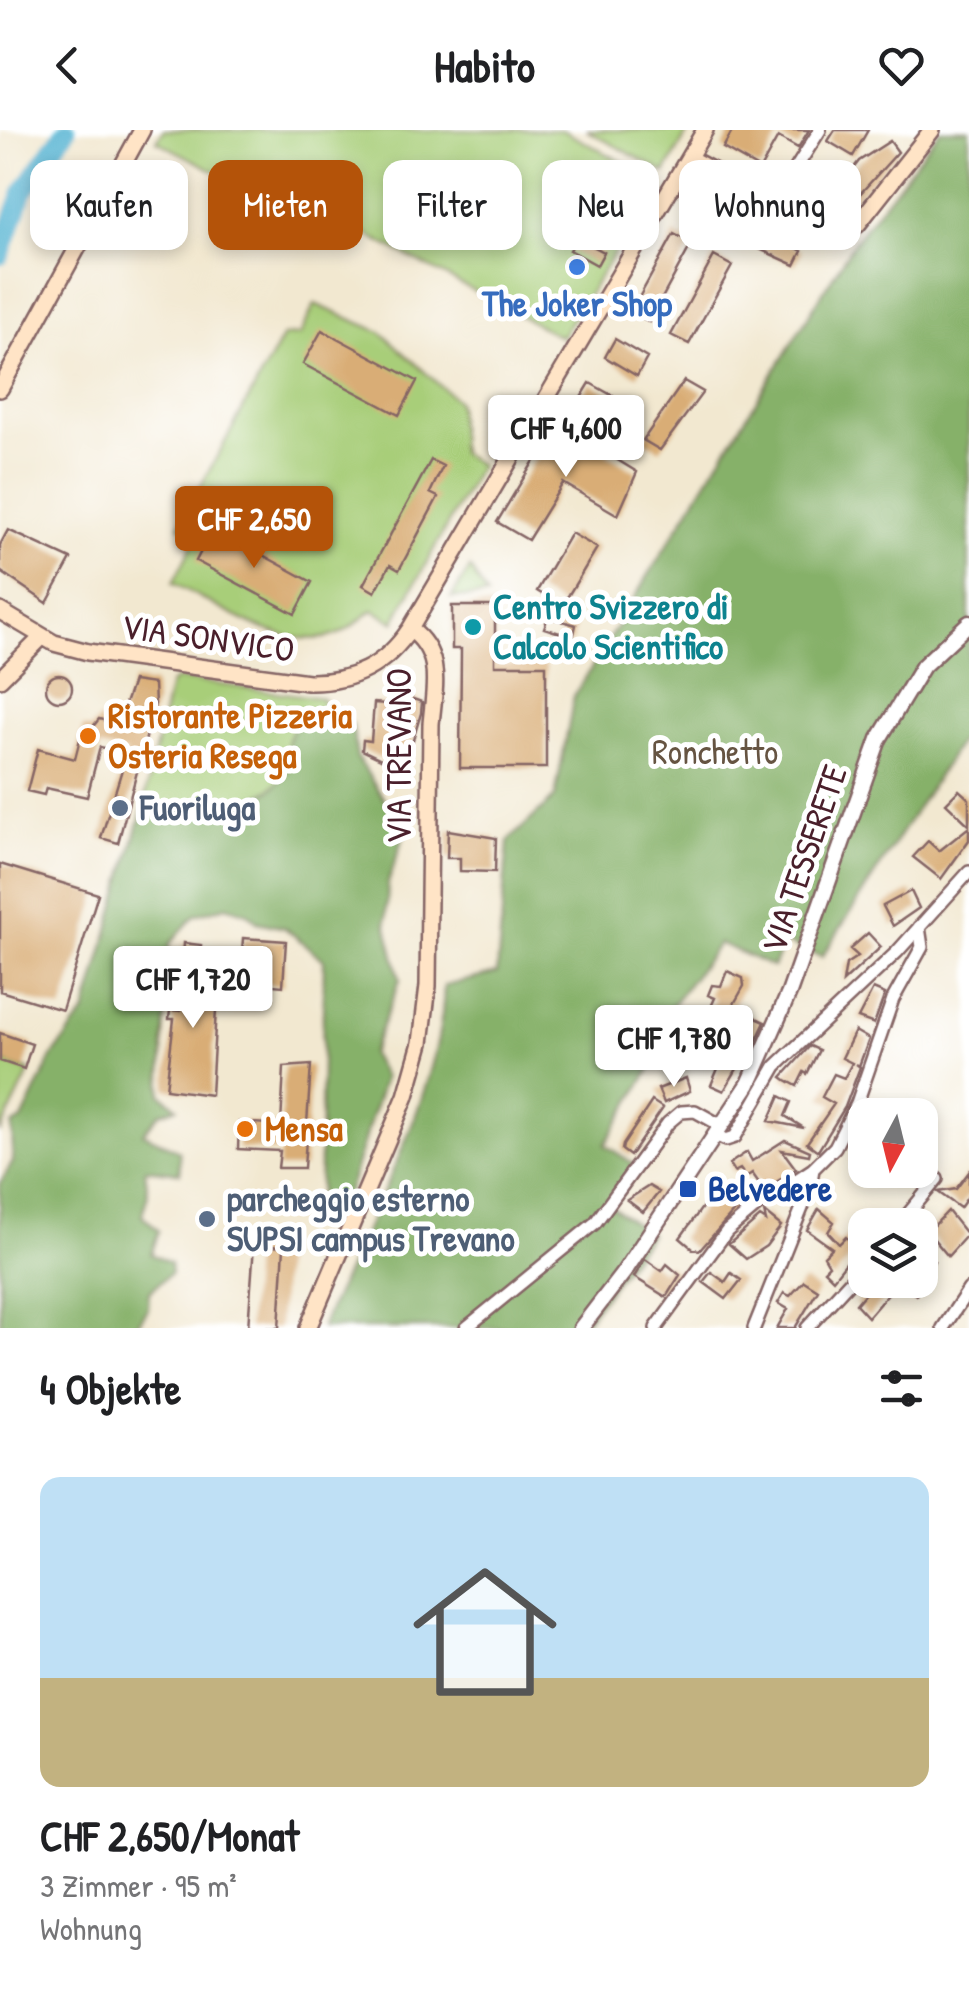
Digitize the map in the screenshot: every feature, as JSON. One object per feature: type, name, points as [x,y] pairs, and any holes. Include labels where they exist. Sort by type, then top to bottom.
[{"type":"main road","points":[[0,389],[142,130]]},
{"type":"main road","name":"VIA TREVANO","points":[[308,1328],[406,1096],[424,1026],[431,724],[436,676],[428,648],[410,629],[547,391],[705,130]]},
{"type":"main road","points":[[861,216],[932,130]]},
{"type":"main road","points":[[689,158],[693,160]]},
{"type":"main road","name":"VIA SONVICO","points":[[0,611],[42,637],[88,652],[319,682],[368,670],[389,656],[410,629]]},
{"type":"main road","points":[[0,679],[42,637]]},
{"type":"street","points":[[801,160],[820,130]]},
{"type":"street","name":"VIA TESSERETE","points":[[581,1328],[749,1084],[789,993],[879,739],[923,666],[969,622]]},
{"type":"street","points":[[466,1328],[602,1216],[674,1116],[695,1111],[726,1140],[735,1137],[776,1066],[969,872]]},
{"type":"street","points":[[656,1328],[727,1232],[758,1204],[813,1169],[834,1147],[857,1104],[893,999],[922,947],[919,926]]},
{"type":"street","points":[[754,1328],[810,1188],[813,1169]]},
{"type":"street","points":[[914,1208],[930,1188]]},
{"type":"street","points":[[808,1328],[848,1282]]},
{"type":"street","points":[[942,1328],[969,1289]]},
{"type":"green space","points":[[163,130],[562,130],[619,160],[542,160],[542,250],[617,250],[561,337],[396,250],[522,250],[522,160],[383,160],[383,243],[363,233],[363,160],[208,160],[208,167],[157,141]]},
{"type":"green space","points":[[586,130],[689,130],[665,173],[659,170],[659,160],[641,160]]},
{"type":"green space","name":"Ronchetto","points":[[940,130],[969,130],[969,727],[822,957],[784,942],[773,967],[719,943],[670,1008],[652,1066],[605,1145],[639,1167],[611,1206],[650,1234],[581,1328],[321,1328],[416,1115],[440,1028],[444,986],[497,973],[508,841],[555,797],[574,696],[849,250],[861,250],[861,233]]},
{"type":"green space","points":[[315,304],[381,332],[457,401],[460,453],[480,465],[394,622],[373,610],[341,633],[299,638],[255,625],[173,583],[197,536],[179,526],[283,336],[300,335]]},
{"type":"green space","points":[[470,568],[487,596],[451,598]]},
{"type":"green space","points":[[177,679],[323,698],[319,722],[294,726],[288,740],[288,771],[259,796],[141,815],[170,684]]},
{"type":"green space","points":[[319,722],[352,724],[357,757],[405,832],[388,883],[386,923],[400,980],[371,1054],[384,1078],[342,1210],[319,1208],[324,960],[285,928],[257,922],[248,913],[226,906],[195,915],[169,945],[161,1094],[177,1107],[160,1113],[143,1133],[179,1151],[180,1173],[145,1169],[148,1194],[142,1215],[159,1231],[151,1254],[170,1263],[171,1273],[149,1292],[148,1309],[135,1328],[0,1328],[0,1183],[13,1162],[12,1126],[22,1120],[52,1057],[86,1011],[141,815],[259,796],[288,771],[288,740],[294,726]]},
{"type":"green space","points":[[0,1061],[30,1071],[0,1133]]},
{"type":"building","points":[[733,130],[809,130],[798,148],[778,137],[765,160],[744,160],[723,148]]},
{"type":"building","points":[[835,130],[868,130],[853,156],[828,141]]},
{"type":"building","points":[[890,141],[898,152],[861,193],[861,160]]},
{"type":"building","points":[[674,234],[679,236],[679,250],[688,250],[649,322],[631,312]]},
{"type":"building","points":[[570,250],[604,252],[597,265]]},
{"type":"building","points":[[761,250],[800,250],[795,265]]},
{"type":"building","points":[[714,256],[732,266],[689,344],[671,335]]},
{"type":"building","points":[[322,330],[417,381],[399,415],[303,364]]},
{"type":"building","points":[[615,339],[647,358],[637,376],[605,357]]},
{"type":"building","points":[[684,381],[703,392],[660,450],[643,440]]},
{"type":"building","points":[[590,383],[622,401],[611,419],[579,401]]},
{"type":"building","points":[[557,423],[637,472],[618,515],[563,483],[528,540],[497,522]]},
{"type":"building","points":[[431,460],[443,466],[430,493],[438,497],[399,570],[390,565],[375,592],[363,585]]},
{"type":"building","points":[[213,528],[312,582],[295,614],[196,561]]},
{"type":"building","points":[[8,530],[71,559],[47,603],[0,571],[0,545]]},
{"type":"building","points":[[571,533],[597,548],[562,606],[537,591]]},
{"type":"building","name":"Centro Svizzero di Calcolo Scientifico","points":[[452,606],[495,606],[495,665],[546,665],[546,768],[460,768],[461,649],[452,649]]},
{"type":"building","points":[[548,617],[576,625],[572,643],[560,640],[563,634],[544,628]]},
{"type":"building","points":[[59,675],[68,679],[72,688],[68,697],[59,701],[50,697],[46,688],[50,679]]},
{"type":"building","points":[[133,681],[154,684],[155,704],[118,843],[101,838],[127,753],[100,747],[87,797],[46,788],[44,795],[27,791],[38,749],[75,759],[83,727],[91,729],[99,719],[118,724]]},
{"type":"building","points":[[413,699],[422,702],[421,713],[404,770],[362,750],[363,740],[371,741],[374,703],[386,704],[388,723],[404,728]]},
{"type":"building","points":[[959,790],[969,799],[969,825],[946,803]]},
{"type":"building","points":[[969,827],[969,840],[941,879],[913,857],[928,841],[939,851]]},
{"type":"building","points":[[448,830],[496,838],[495,872],[460,871],[460,858],[447,858]]},
{"type":"building","points":[[0,864],[98,894],[62,1010],[0,991]]},
{"type":"building","points":[[911,891],[919,908],[893,926],[883,906]]},
{"type":"building","points":[[868,933],[881,947],[843,982],[846,964],[858,956],[850,949]]},
{"type":"building","points":[[243,938],[286,941],[283,986],[240,982]]},
{"type":"building","points":[[184,943],[201,945],[198,990],[217,992],[211,1095],[166,1089],[174,1019],[169,1019],[170,1010],[180,1011]]},
{"type":"building","points":[[727,971],[743,978],[744,986],[726,1018],[709,1011],[715,998],[708,995],[712,985],[721,986]]},
{"type":"building","points":[[873,989],[885,994],[874,1024],[858,1018]]},
{"type":"building","points":[[752,1016],[765,1022],[753,1048],[743,1039]]},
{"type":"building","points":[[693,1021],[708,1028],[709,1036],[698,1061],[694,1060],[691,1066],[675,1061]]},
{"type":"building","points":[[855,1031],[869,1039],[859,1066],[856,1064],[860,1067],[845,1107],[818,1151],[807,1143],[834,1104],[822,1097],[834,1074],[844,1078],[852,1063],[842,1058]]},
{"type":"building","points":[[0,1033],[32,1044],[24,1069],[0,1061]]},
{"type":"building","points":[[810,1046],[819,1050],[797,1086],[782,1077]]},
{"type":"building","points":[[722,1059],[738,1067],[724,1091],[711,1085]]},
{"type":"building","points":[[311,1065],[304,1168],[278,1168],[280,1151],[238,1149],[239,1122],[281,1125],[284,1067]]},
{"type":"building","points":[[686,1078],[690,1091],[664,1103],[658,1089]]},
{"type":"building","points":[[780,1096],[791,1102],[785,1116],[804,1128],[769,1121]]},
{"type":"building","points":[[652,1101],[663,1108],[630,1156],[622,1150],[623,1145]]},
{"type":"building","points":[[785,1140],[810,1151],[809,1155],[782,1150],[796,1169],[764,1190],[752,1173],[746,1177],[740,1169],[734,1172],[729,1164],[747,1152],[752,1161]]},
{"type":"building","points":[[969,1172],[969,1195],[960,1208],[938,1192],[956,1189]]},
{"type":"building","points":[[649,1186],[659,1192],[643,1212],[627,1200]]},
{"type":"building","points":[[724,1187],[741,1203],[700,1250],[693,1249],[680,1238],[706,1202]]},
{"type":"building","points":[[819,1209],[834,1222],[828,1232],[839,1244],[848,1239],[848,1260],[833,1279],[824,1270],[829,1265],[824,1256],[832,1248],[807,1230]]},
{"type":"building","points":[[948,1211],[967,1235],[948,1256],[938,1244],[938,1222]]},
{"type":"building","points":[[764,1212],[781,1226],[766,1246],[746,1259],[729,1244],[760,1217],[766,1221]]},
{"type":"building","points":[[254,1245],[284,1247],[279,1328],[248,1328]]},
{"type":"building","points":[[645,1259],[662,1271],[667,1264],[680,1275],[666,1297],[634,1277]]},
{"type":"building","points":[[711,1272],[725,1282],[731,1273],[741,1280],[726,1299],[703,1282]]},
{"type":"building","points":[[804,1281],[818,1290],[795,1328],[777,1328],[788,1309],[778,1303],[784,1293],[790,1296]]},
{"type":"building","points":[[861,1298],[884,1298],[868,1317],[856,1304]]},
{"type":"waterway","points":[[0,255],[23,192],[66,130]]},
{"type":"place","name":"The Joker Shop","points":[[577,267]]},
{"type":"place","name":"Centro Svizzero di Calcolo Scientifico","points":[[473,627]]},
{"type":"place","name":"Ristorante Pizzeria Osteria Resega","points":[[88,736]]},
{"type":"place","name":"Fuoriluga","points":[[120,808]]},
{"type":"place","name":"Mensa","points":[[245,1129]]},
{"type":"place","name":"Belvedere","points":[[688,1189]]},
{"type":"place","name":"parcheggio esterno SUPSI campus Trevano","points":[[207,1219]]}]
